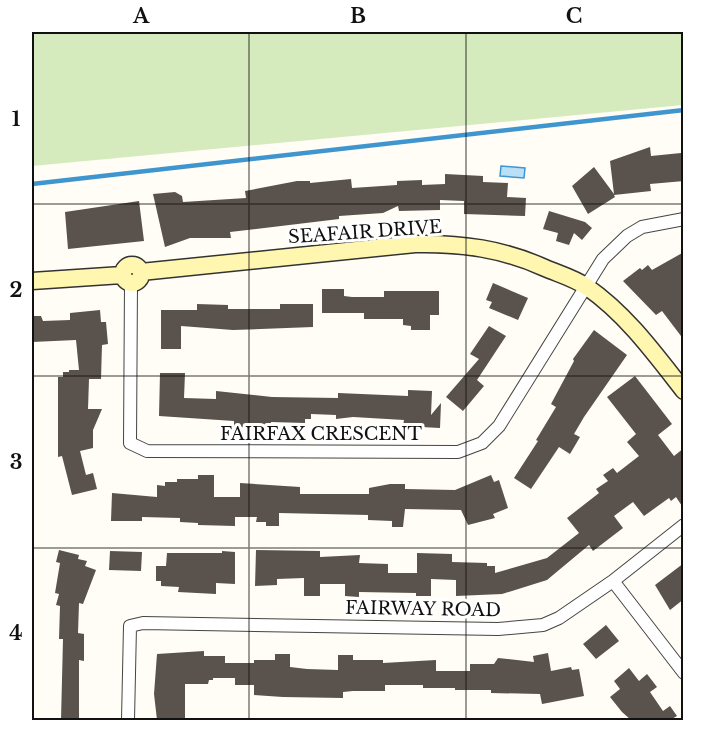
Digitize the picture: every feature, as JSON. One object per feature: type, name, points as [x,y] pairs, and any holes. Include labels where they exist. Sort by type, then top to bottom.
[{"type":"street","points":[[586,286],[603,260],[627,236],[659,222],[684,219]]},
{"type":"street","name":"SEAFAIR DRIVE","points":[[32,281],[131,277],[437,244],[502,252],[526,259],[586,286],[640,336],[684,391]]},
{"type":"street","name":"FAIRFAX CRESCENT","points":[[131,277],[130,443],[147,451],[458,452],[482,443],[490,436],[586,286]]},
{"type":"street","name":"FAIRWAY ROAD","points":[[128,720],[130,626],[143,622],[525,628],[543,625],[558,618],[614,581],[684,525]]},
{"type":"street","points":[[614,581],[684,673]]},
{"type":"green space","points":[[32,32],[683,32],[683,105],[32,166]]},
{"type":"water","points":[[501,166],[525,168],[524,178],[500,176]]},
{"type":"building","points":[[650,147],[651,156],[681,153],[684,156],[684,181],[650,184],[651,191],[614,195],[615,197],[588,214],[572,186],[594,167],[614,194],[610,161]]},
{"type":"building","points":[[445,174],[483,176],[483,182],[508,183],[507,197],[526,198],[525,216],[464,214],[464,201],[440,200],[440,210],[399,211],[398,206],[383,213],[339,216],[339,219],[230,232],[231,238],[190,238],[165,247],[153,194],[175,192],[182,196],[183,202],[246,198],[245,191],[297,181],[310,181],[310,183],[351,179],[352,188],[397,185],[397,181],[422,180],[422,185],[445,184]]},
{"type":"building","points":[[139,201],[144,241],[68,249],[65,212]]},
{"type":"building","points":[[549,211],[585,222],[592,228],[582,240],[574,233],[569,245],[556,241],[558,233],[543,229]]},
{"type":"building","points":[[684,252],[684,340],[662,311],[656,315],[623,281],[640,268],[642,270],[648,265],[652,270]]},
{"type":"building","points":[[493,283],[528,298],[518,320],[489,308],[492,302],[486,300]]},
{"type":"building","points":[[322,289],[344,289],[344,296],[352,297],[384,297],[384,291],[439,291],[439,315],[430,315],[430,330],[411,330],[411,326],[403,325],[403,319],[364,319],[364,313],[322,313]]},
{"type":"building","points":[[197,304],[228,305],[228,309],[280,309],[280,304],[313,304],[313,327],[233,330],[181,326],[181,349],[161,349],[161,310],[197,310]]},
{"type":"building","points":[[100,310],[101,322],[106,322],[108,344],[102,345],[101,379],[89,379],[88,409],[102,409],[93,430],[93,448],[80,451],[86,475],[93,473],[97,489],[72,495],[62,456],[58,457],[58,377],[63,377],[63,372],[69,372],[69,370],[79,370],[76,340],[32,342],[32,316],[41,316],[43,321],[70,320],[70,313]]},
{"type":"building","points":[[489,326],[506,336],[477,380],[484,386],[463,411],[446,397],[479,359],[470,354]]},
{"type":"building","points":[[594,330],[627,355],[574,434],[580,437],[570,454],[559,447],[531,489],[514,478],[538,441],[536,440],[556,407],[551,404],[573,359]]},
{"type":"building","points":[[160,373],[185,373],[184,398],[216,399],[216,391],[272,397],[338,398],[338,393],[408,396],[408,390],[432,391],[431,415],[441,403],[440,428],[403,426],[404,420],[353,417],[336,419],[336,415],[311,414],[311,419],[305,419],[305,423],[271,422],[271,428],[234,427],[234,421],[159,416]]},
{"type":"building","points":[[635,376],[672,424],[658,435],[674,456],[684,448],[684,509],[676,497],[671,501],[669,498],[644,516],[633,502],[614,516],[623,528],[593,551],[589,545],[547,580],[502,594],[456,596],[456,580],[431,579],[431,596],[416,596],[416,593],[359,592],[359,597],[345,596],[345,584],[320,584],[320,596],[304,596],[304,578],[277,579],[277,585],[255,586],[256,550],[320,551],[320,557],[360,555],[359,563],[388,564],[388,573],[417,573],[417,553],[452,554],[452,562],[487,563],[487,566],[495,566],[495,573],[547,558],[579,533],[567,518],[599,493],[596,489],[608,481],[603,475],[613,468],[617,473],[639,456],[627,442],[636,434],[607,397]]},
{"type":"building","points":[[198,475],[214,475],[214,497],[240,497],[240,483],[300,487],[300,494],[369,494],[369,488],[390,484],[405,484],[405,489],[455,490],[491,475],[494,482],[499,480],[508,508],[493,514],[495,518],[468,525],[461,510],[405,509],[403,527],[392,527],[392,521],[368,520],[368,515],[279,513],[279,526],[266,526],[266,522],[256,522],[257,517],[235,517],[235,526],[198,525],[198,523],[180,522],[180,518],[142,517],[142,521],[111,521],[112,493],[157,497],[157,485],[165,486],[165,482],[177,482],[177,479],[198,479]]},
{"type":"building","points":[[59,550],[79,555],[78,559],[87,561],[85,566],[96,570],[83,604],[79,603],[78,633],[84,634],[84,661],[79,660],[79,720],[61,720],[63,639],[59,639],[60,606],[56,605],[59,594],[55,593],[60,563],[56,562]]},
{"type":"building","points":[[110,551],[142,552],[141,571],[109,570]]},
{"type":"building","points":[[222,551],[235,552],[235,584],[216,583],[216,594],[178,592],[179,587],[161,586],[161,581],[156,581],[156,566],[166,566],[167,553],[222,553]]},
{"type":"building","points":[[684,563],[684,599],[670,610],[655,585]]},
{"type":"building","points":[[606,625],[619,641],[596,659],[583,644]]},
{"type":"building","points":[[204,651],[204,656],[225,656],[225,663],[254,663],[254,660],[275,660],[275,654],[290,654],[290,667],[307,669],[338,670],[338,655],[353,655],[353,660],[383,660],[383,663],[436,660],[436,671],[470,671],[470,664],[494,664],[498,658],[534,662],[533,656],[548,653],[551,671],[571,667],[572,670],[579,669],[584,696],[542,704],[540,694],[423,688],[423,685],[385,685],[385,691],[343,692],[343,698],[283,697],[254,695],[254,685],[235,685],[235,678],[213,678],[208,684],[185,684],[185,720],[157,720],[154,694],[157,654]]},
{"type":"building","points":[[629,668],[639,681],[647,674],[657,687],[650,692],[663,711],[670,706],[677,716],[670,720],[631,720],[622,712],[610,697],[620,689],[614,681]]},
{"type":"waterway","points":[[32,184],[684,110]]}]
